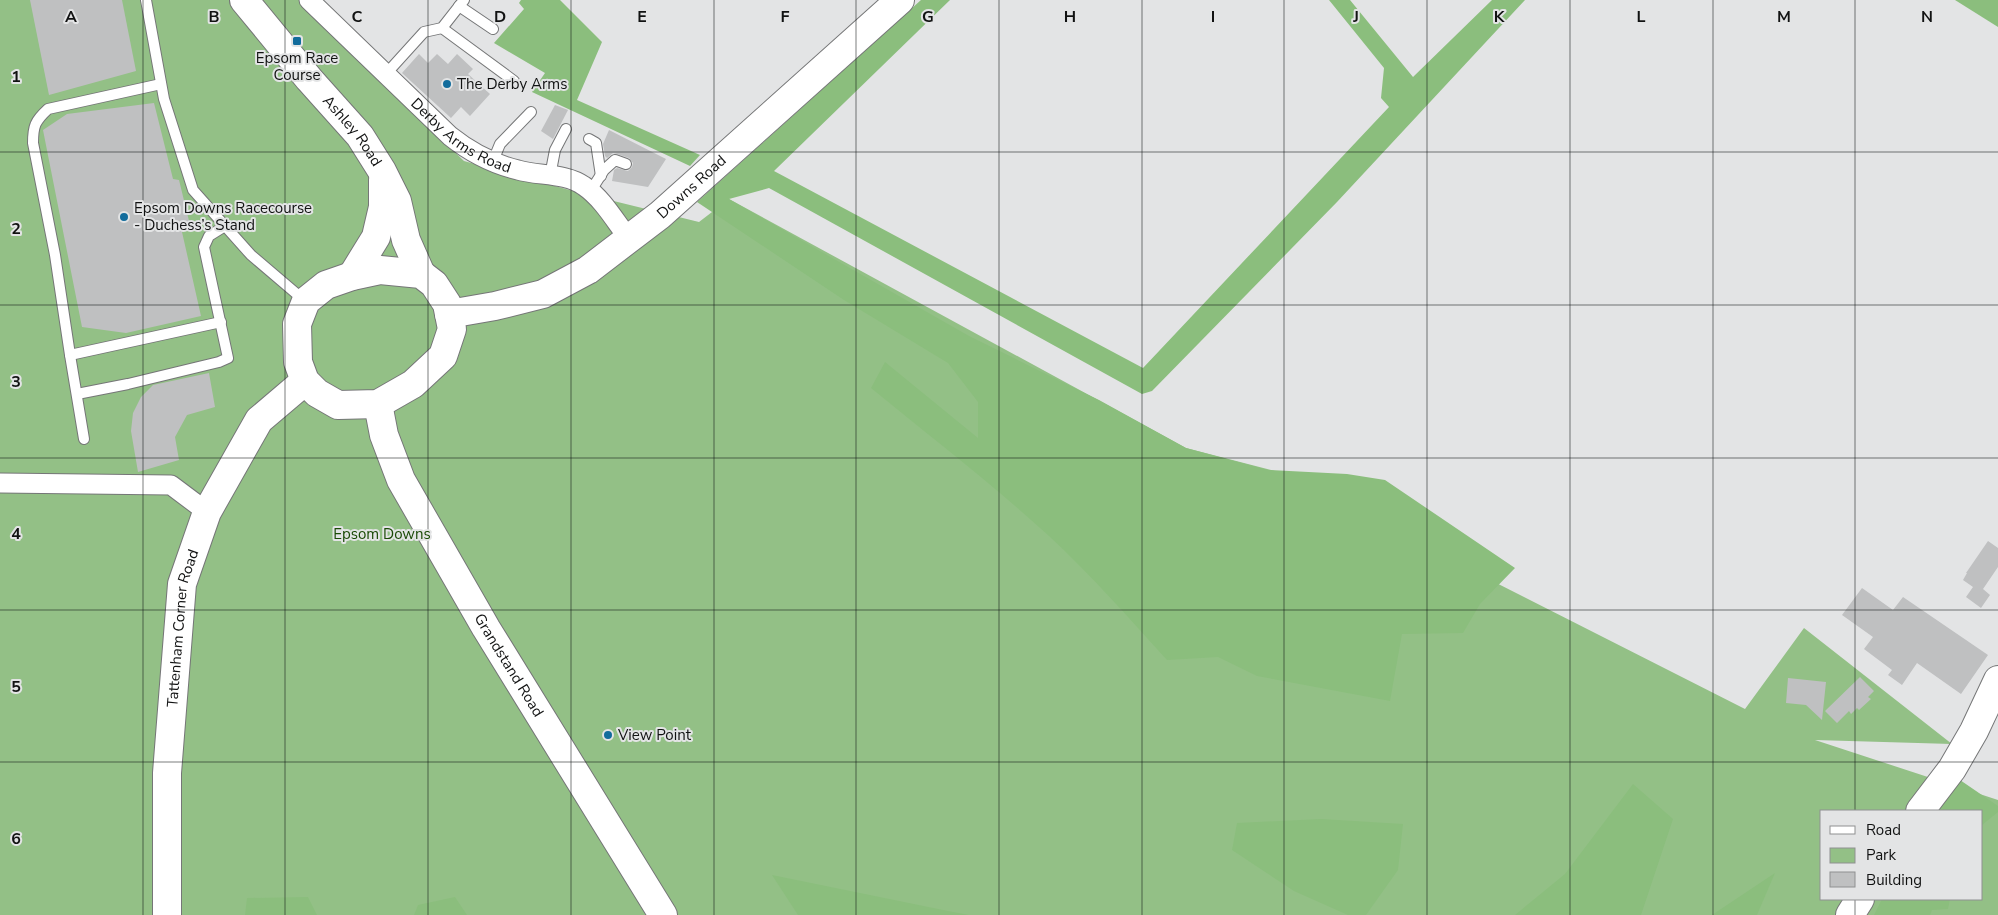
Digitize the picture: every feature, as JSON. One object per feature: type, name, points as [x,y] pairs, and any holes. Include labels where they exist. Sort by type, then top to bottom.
[{"type":"main road","name":"Ashley Road","points":[[244,0],[309,79],[360,136],[382,171],[396,201],[406,240],[421,274]]},
{"type":"main road","name":"Downs Road","points":[[449,314],[495,306],[543,294],[588,270],[660,215],[900,0]]},
{"type":"main road","name":"Ashley Road","points":[[352,276],[376,237],[383,208],[382,171]]},
{"type":"main road","points":[[380,270],[421,274],[434,284],[447,304],[452,329],[442,356],[413,384],[378,404],[338,405],[316,393],[305,381],[298,362],[296,324],[306,301],[326,285],[352,276],[380,270]]},
{"type":"main road","name":"Tattenham Corner Road","points":[[167,915],[167,773],[182,584],[207,512],[259,420],[305,381]]},
{"type":"main road","name":"Grandstand Road","points":[[378,404],[384,435],[401,480],[486,628],[663,915]]},
{"type":"main road","points":[[1921,810],[1952,768],[1974,731],[1998,680]]},
{"type":"main road","points":[[1850,915],[1859,900]]},
{"type":"street","name":"Derby Arms Road","points":[[309,0],[385,75],[450,136],[470,152],[518,170],[562,178],[584,186],[599,200],[629,239]]},
{"type":"street","points":[[0,484],[171,485],[207,512]]},
{"type":"lane","points":[[146,0],[164,99],[193,190],[251,255],[306,301]]},
{"type":"lane","points":[[385,75],[424,32],[442,28],[461,3],[493,29]]},
{"type":"lane","points":[[442,28],[514,81]]},
{"type":"lane","points":[[84,439],[55,255],[33,143],[33,129],[38,118],[48,109],[162,84]]},
{"type":"lane","points":[[493,161],[500,144],[531,112]]},
{"type":"lane","points":[[550,176],[555,150],[566,129]]},
{"type":"lane","points":[[589,139],[596,143],[600,176]]},
{"type":"lane","points":[[590,192],[600,176],[615,160],[626,164]]},
{"type":"lane","points":[[77,394],[128,384],[219,362],[228,358],[204,247],[209,236],[225,226]]},
{"type":"lane","points":[[70,355],[220,322]]},
{"type":"green space","name":"Epsom Downs","points":[[0,0],[304,0],[317,19],[464,161],[573,191],[699,222],[729,199],[1186,448],[1275,471],[1745,709],[1804,628],[1952,744],[1815,740],[1998,800],[1998,915],[0,915]]},
{"type":"green space","points":[[521,0],[560,0],[602,42],[577,100],[700,155],[690,166],[532,92],[545,73],[494,43],[524,9],[519,3]]},
{"type":"green space","points":[[921,0],[950,0],[774,171],[1143,368],[1389,107],[1381,98],[1384,68],[1329,0],[1350,0],[1413,77],[1492,0],[1525,0],[1337,202],[1152,391],[1142,394],[769,188],[729,199],[969,336],[1099,400],[1186,448],[1268,470],[1347,474],[1385,480],[1515,568],[1480,604],[1463,633],[1402,634],[1390,701],[1257,676],[1218,657],[1167,660],[1095,581],[1049,536],[983,479],[871,388],[885,362],[978,438],[978,402],[948,363],[844,300],[697,202]]},
{"type":"green space","points":[[1955,0],[1998,0],[1998,27]]},
{"type":"green space","points":[[1960,780],[1998,806],[1998,812],[1983,824],[1983,810],[1934,810]]},
{"type":"green space","points":[[1633,784],[1673,819],[1641,915],[1515,915],[1565,874]]},
{"type":"green space","points":[[1321,819],[1403,824],[1398,870],[1366,915],[1348,915],[1294,891],[1232,850],[1237,823]]},
{"type":"green space","points":[[1775,873],[1757,915],[1712,915]]},
{"type":"green space","points":[[772,875],[948,911],[969,915],[798,915]]},
{"type":"green space","points":[[308,897],[317,915],[245,915],[247,898]]},
{"type":"green space","points":[[455,897],[467,915],[414,915],[418,905]]},
{"type":"green space","points":[[1882,900],[1950,900],[1948,909],[1932,910],[1930,915],[1874,915]]},
{"type":"building","points":[[30,0],[122,0],[136,71],[49,95]]},
{"type":"building","name":"The Derby Arms","points":[[419,54],[428,63],[437,54],[448,64],[457,54],[473,69],[468,74],[490,94],[470,116],[461,107],[451,118],[402,73]]},
{"type":"building","name":"Epsom Downs Racecourse - Duchess’s Stand","points":[[154,103],[173,179],[179,180],[190,225],[182,232],[201,316],[126,333],[82,327],[43,130],[67,114]]},
{"type":"building","points":[[555,105],[568,110],[553,139],[541,131]]},
{"type":"building","points":[[609,130],[666,159],[648,187],[612,181],[614,170],[617,168],[628,171],[633,163],[629,158],[613,153],[607,158],[605,156],[603,144]]},
{"type":"building","points":[[209,373],[215,407],[187,415],[175,437],[179,460],[138,472],[131,431],[133,413],[141,397],[153,385]]},
{"type":"building","points":[[1988,541],[1998,548],[1998,567],[1983,589],[1990,595],[1981,608],[1966,597],[1973,587],[1963,580]]},
{"type":"building","points":[[1862,588],[1893,610],[1903,597],[1988,655],[1961,694],[1917,663],[1902,685],[1888,675],[1892,670],[1864,649],[1873,637],[1842,615]]},
{"type":"building","points":[[1860,677],[1874,691],[1868,697],[1871,699],[1859,710],[1857,708],[1851,714],[1849,711],[1837,723],[1825,711]]},
{"type":"building","points":[[1788,678],[1826,682],[1822,720],[1806,705],[1786,703]]},
{"type":"place","name":"Epsom Race Course","points":[[297,41]]},
{"type":"place","name":"The Derby Arms","points":[[447,84]]},
{"type":"place","name":"Epsom Downs Racecourse - Duchess’s Stand","points":[[124,217]]},
{"type":"place","name":"View Point","points":[[608,735]]}]
